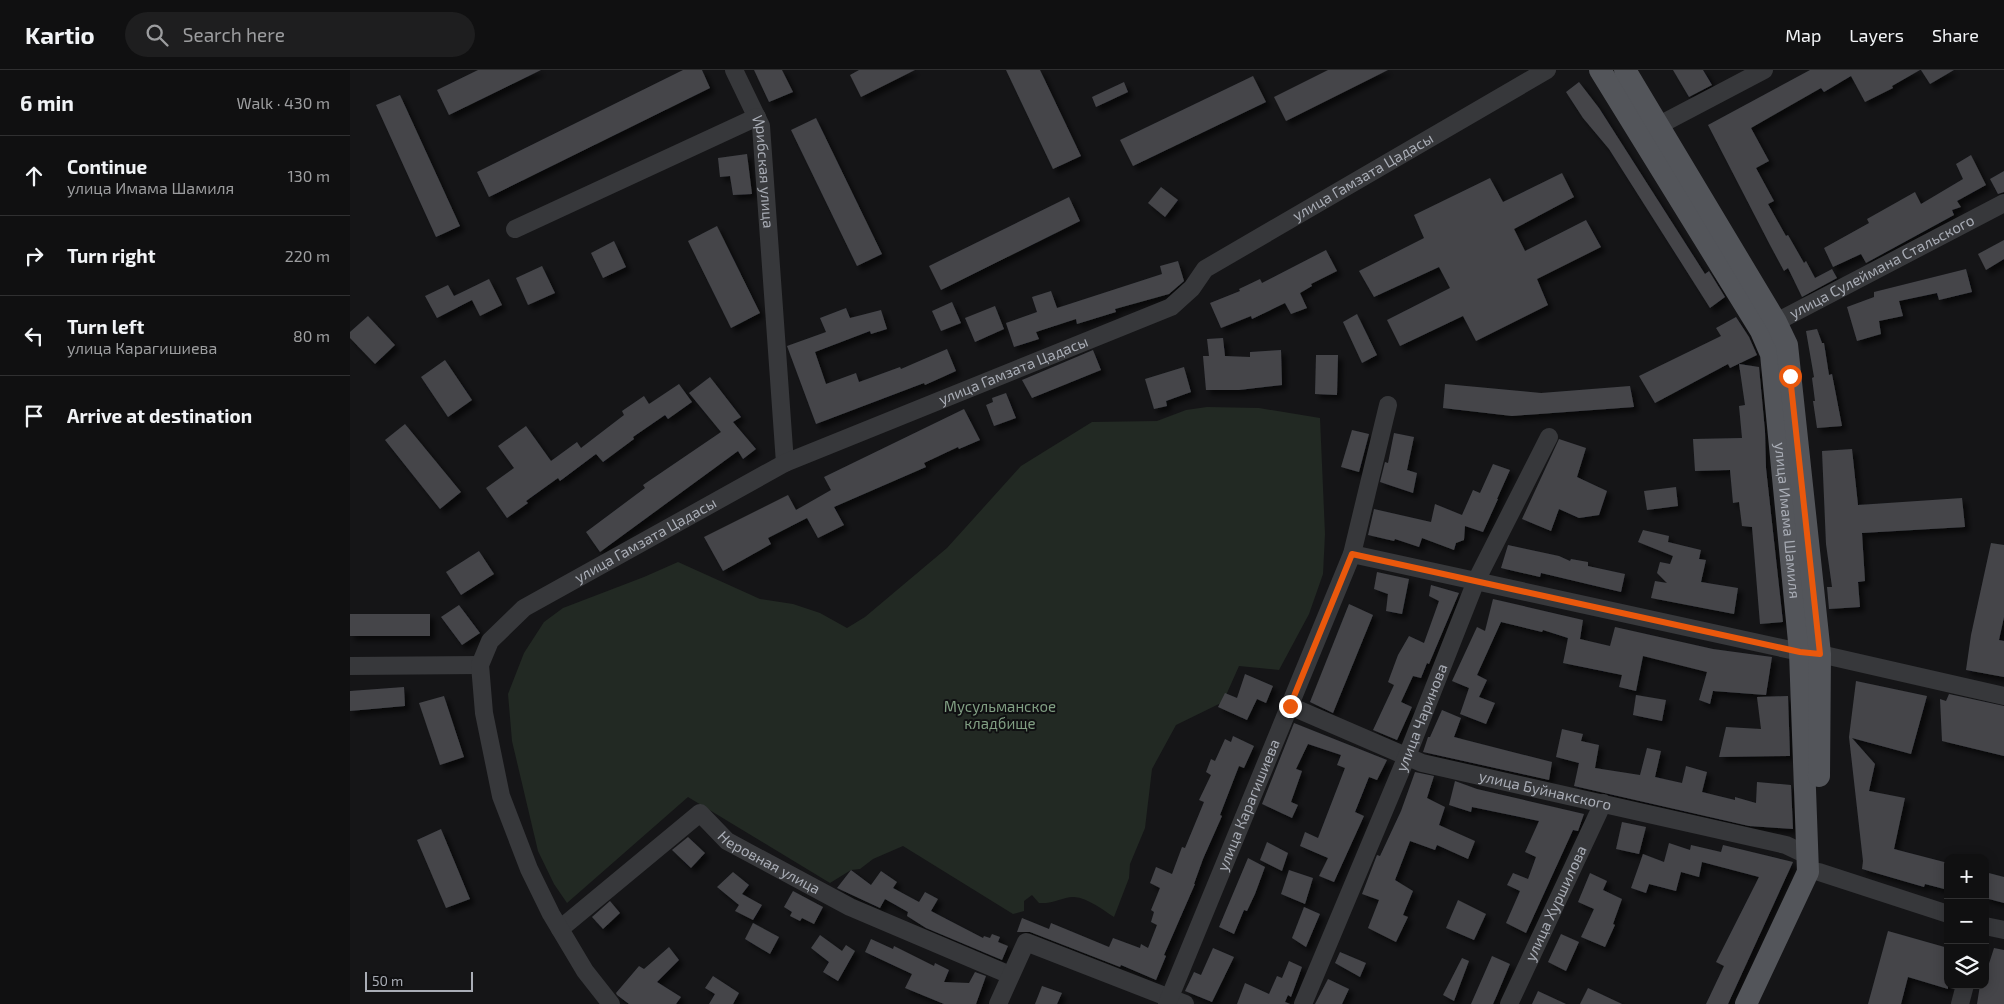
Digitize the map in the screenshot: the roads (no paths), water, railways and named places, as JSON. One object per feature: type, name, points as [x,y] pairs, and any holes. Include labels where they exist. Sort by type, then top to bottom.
[{"type":"main road","name":"улица Имама Шамиля","points":[[1600,70],[1641,135],[1769,326],[1787,345],[1810,653],[1813,864],[1760,1004]]},
{"type":"main road","name":"улица Имама Шамиля","points":[[1625,70],[1769,326]]},
{"type":"main road","name":"улица Имама Шамиля","points":[[1746,1004],[1813,864]]},
{"type":"street","points":[[734,70],[757,117]]},
{"type":"street","name":"улица Гамзата Цадасы","points":[[480,665],[490,641],[524,608],[785,463],[1171,307],[1192,288],[1205,269],[1547,70]]},
{"type":"street","points":[[1641,135],[1764,70]]},
{"type":"street","name":"Ирибская улица","points":[[515,229],[757,117],[761,126],[785,463]]},
{"type":"street","name":"улица Сулеймана Стальского","points":[[1769,326],[2004,203]]},
{"type":"street","name":"улица Карагишиева","points":[[1174,1002],[1352,554],[1388,405]]},
{"type":"street","name":"улица Чаринова","points":[[1303,1004],[1407,756],[1476,581],[1549,437]]},
{"type":"street","points":[[1352,554],[2004,696]]},
{"type":"street","points":[[350,666],[480,665],[484,713],[501,796],[529,869],[560,929],[585,971],[611,1004]]},
{"type":"street","name":"улица Буйнакского","points":[[1290,706],[1422,763],[1786,845],[1813,864],[1944,913]]},
{"type":"street","name":"улица Хуршилова","points":[[1509,1004],[1603,803]]},
{"type":"street","name":"Неровная улица","points":[[560,929],[700,813],[728,841],[850,907],[1010,975]]},
{"type":"street","points":[[1989,927],[2004,930]]},
{"type":"street","points":[[998,1004],[1026,942],[1174,1002]]},
{"type":"street","points":[[1960,1004],[1964,989]]},
{"type":"park label","name":"Мусульманское кладбище","points":[[1000,716]]}]
